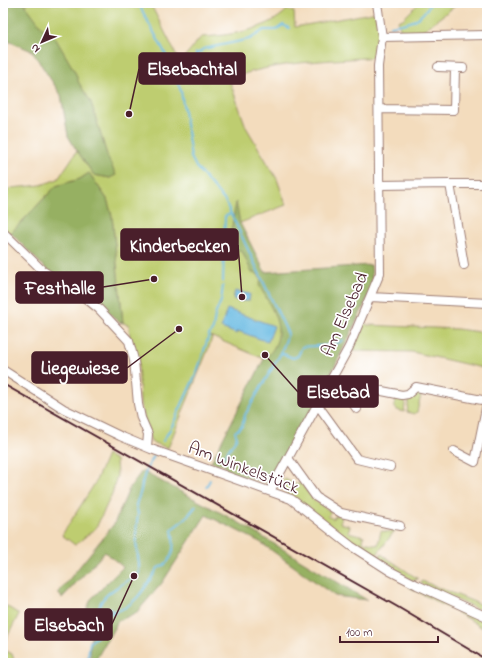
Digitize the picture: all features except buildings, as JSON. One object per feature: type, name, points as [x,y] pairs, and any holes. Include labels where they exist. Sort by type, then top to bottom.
[{"type":"street","name":"Am Elsebad","points":[[270,491],[317,404],[335,380],[381,268],[378,66],[382,37],[377,3]]},
{"type":"street","points":[[382,37],[487,35]]},
{"type":"street","points":[[379,109],[454,110],[459,68],[438,67]]},
{"type":"street","points":[[450,184],[464,265]]},
{"type":"street","points":[[380,185],[487,184]]},
{"type":"street","points":[[3,232],[42,271],[79,293],[99,309],[129,341],[134,360],[138,404],[148,434],[147,448]]},
{"type":"street","points":[[370,297],[487,302]]},
{"type":"street","name":"Am Winkelstück","points":[[3,370],[82,418],[147,448],[291,499],[302,506],[346,542],[390,571],[487,617]]},
{"type":"street","points":[[335,380],[402,395],[408,394],[416,387],[487,406],[475,462],[454,451]]},
{"type":"street","points":[[335,380],[357,409]]},
{"type":"street","points":[[317,404],[357,459],[390,467]]},
{"type":"street","points":[[288,458],[316,497],[335,510],[341,513],[400,526]]},
{"type":"green space","points":[[3,3],[24,3],[44,30],[53,34],[75,72],[79,83],[91,102],[108,158],[116,175],[110,178],[94,175],[68,136],[61,95],[32,51],[3,39]]},
{"type":"green space","points":[[15,3],[150,3],[180,62],[201,37],[247,31],[269,23],[287,10],[294,12],[295,27],[377,12],[380,29],[377,57],[283,65],[247,73],[229,79],[246,127],[277,179],[286,205],[240,223],[233,221],[263,272],[292,335],[269,361],[210,336],[212,338],[209,347],[168,448],[151,442],[140,403],[138,359],[130,341],[129,325],[123,323],[112,216],[107,199],[89,173],[80,179],[56,186],[11,233],[7,233],[3,229],[3,194],[11,188],[41,185],[58,179],[77,151],[94,175],[110,178]]},
{"type":"green space","points":[[419,3],[459,3],[417,35],[401,33],[398,21],[403,19]]},
{"type":"green space","points":[[89,173],[107,199],[112,216],[123,323],[119,322],[96,301],[46,269],[11,233],[56,186],[80,179]]},
{"type":"green space","points":[[236,202],[240,223],[265,272],[371,265],[373,287],[317,403],[272,484],[228,473],[224,465],[211,462],[264,359],[272,350],[277,341],[278,332],[274,313],[259,285],[261,280],[258,274],[252,273],[242,251],[228,250]]},
{"type":"green space","points":[[363,322],[367,325],[457,329],[487,333],[487,369],[412,352],[351,351]]},
{"type":"green space","points":[[418,390],[422,391],[417,412],[414,414],[407,412],[409,398],[417,394]]},
{"type":"green space","points":[[396,396],[406,398],[404,412],[397,410],[394,406]]},
{"type":"green space","points":[[107,455],[116,460],[117,475],[112,494],[96,528],[75,545],[62,535],[95,483]]},
{"type":"green space","points":[[142,471],[238,522],[367,600],[335,596],[260,542],[206,515],[162,583],[136,613],[118,621],[94,663],[90,663],[91,632],[83,619],[91,599],[123,567],[105,552],[62,598],[58,593],[114,524],[130,487]]},
{"type":"green space","points":[[285,479],[297,485],[300,482],[313,499],[331,512],[328,516],[333,519],[336,515],[342,517],[340,523],[350,526],[348,532],[364,536],[363,542],[378,545],[381,531],[390,532],[392,528],[396,529],[375,557],[341,534],[305,505],[285,492],[278,482]]},
{"type":"green space","points":[[381,554],[418,579],[413,581],[378,558]]},
{"type":"green space","points":[[422,581],[487,607],[487,613],[421,584]]},
{"type":"green space","points":[[410,585],[432,597],[487,620],[487,631],[469,619],[409,587]]},
{"type":"green space","points":[[3,604],[19,614],[3,645]]},
{"type":"green space","points":[[3,649],[12,654],[14,659],[11,663],[3,663]]},
{"type":"water","points":[[235,291],[250,294],[249,301],[239,301],[233,299]]},
{"type":"water","points":[[227,309],[274,326],[268,342],[238,331],[237,334],[221,328]]},
{"type":"waterway","points":[[138,3],[164,51],[181,91],[191,157],[196,167],[225,201],[288,334],[281,353],[245,415],[242,426],[235,432],[237,437],[224,457]]},
{"type":"waterway","points":[[390,26],[404,24],[418,18],[431,3]]},
{"type":"waterway","points":[[175,76],[196,58],[196,53],[199,53],[203,49],[250,39],[264,30],[276,30],[283,25],[289,28]]},
{"type":"waterway","points":[[223,282],[225,216],[231,214]]},
{"type":"waterway","points":[[163,441],[172,426],[197,372],[209,335],[213,329],[215,315],[221,301],[223,286]]},
{"type":"waterway","points":[[281,353],[293,358],[298,356],[302,347],[329,345],[339,343],[343,340]]},
{"type":"waterway","points":[[87,663],[90,642],[100,634],[105,616],[114,612],[109,608],[102,611],[100,610],[100,604],[108,594],[139,573],[136,538],[138,514],[136,505],[141,492],[145,473],[154,456]]},
{"type":"waterway","points":[[206,487],[210,480]]},
{"type":"waterway","points":[[114,612],[122,609],[134,600],[145,588],[158,568],[168,562],[171,557],[173,547],[172,529],[186,518],[196,506]]},
{"type":"railway","points":[[3,384],[396,606],[487,660]]},
{"type":"place","name":"Elsebachtal","points":[[129,114]]},
{"type":"place","name":"Festhalle","points":[[154,279]]},
{"type":"place","name":"Kinderbecken","points":[[242,297]]},
{"type":"place","name":"Liegewiese","points":[[179,329]]},
{"type":"place","name":"Elsebad","points":[[265,355]]},
{"type":"place","name":"Elsebach","points":[[134,576]]}]
